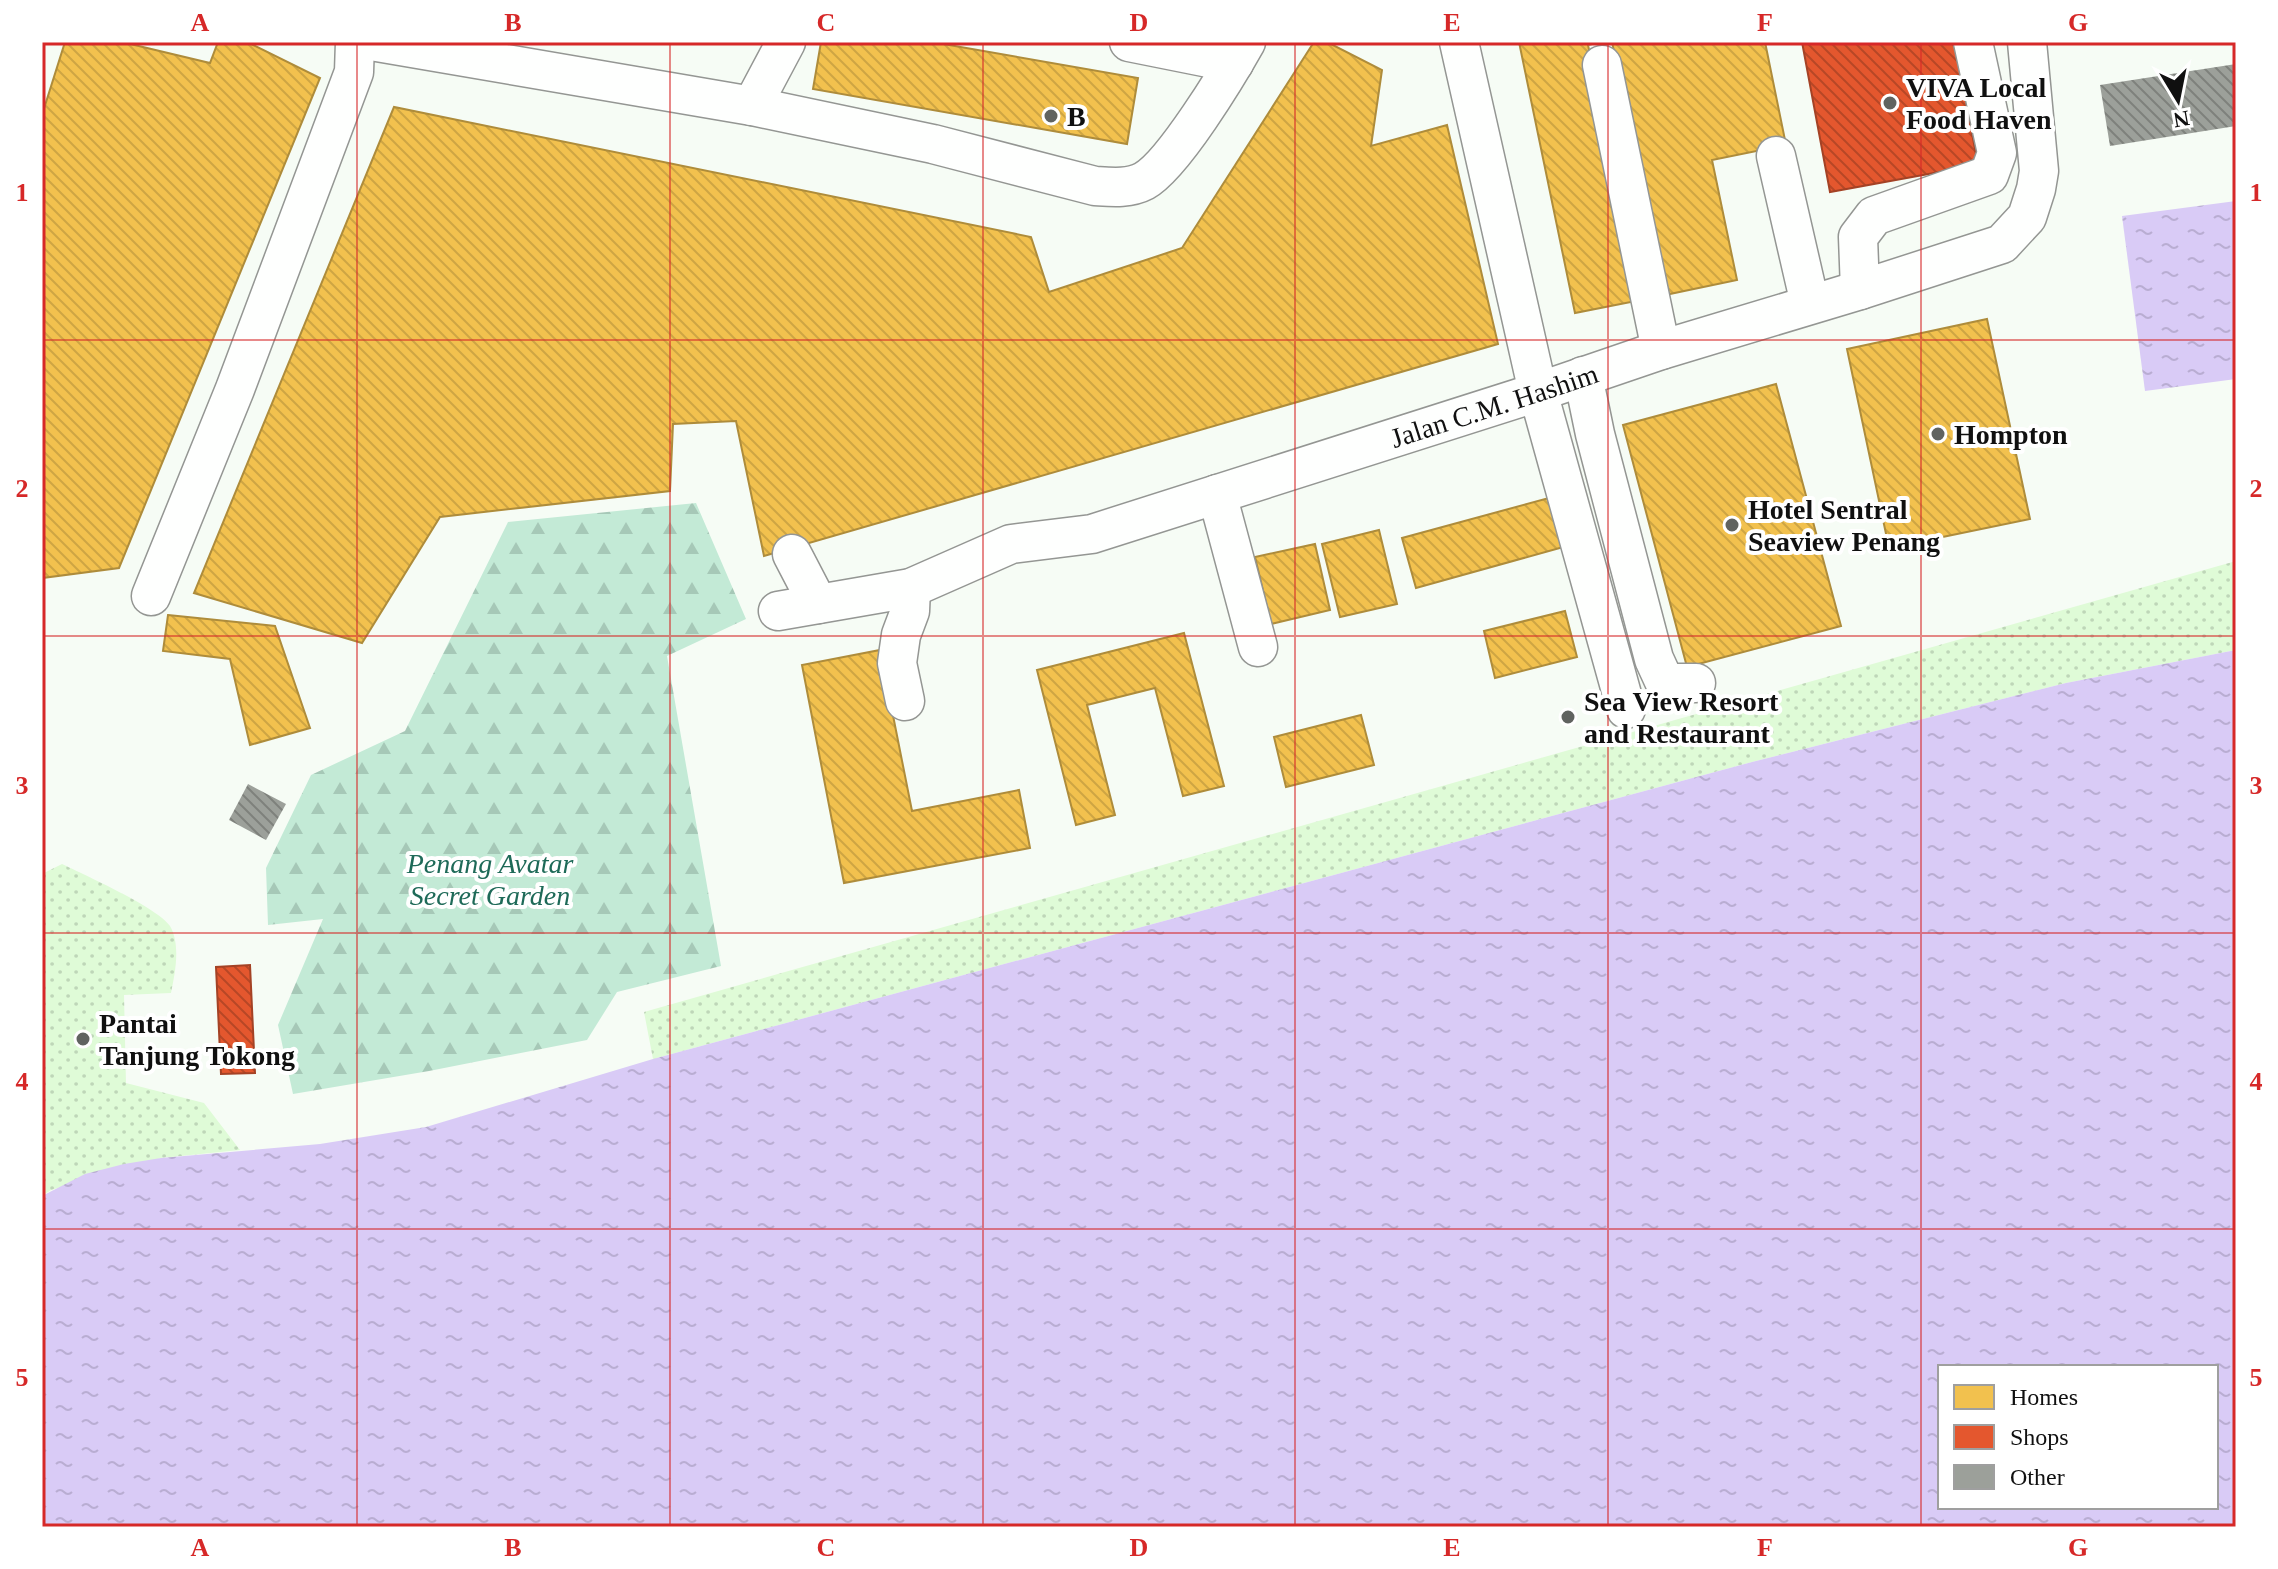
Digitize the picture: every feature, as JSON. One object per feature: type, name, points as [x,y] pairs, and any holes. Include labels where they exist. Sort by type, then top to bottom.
[{"type":"street","points":[[151,596],[235,389],[354,72],[355,42]]},
{"type":"street","points":[[377,42],[752,106],[933,144],[1095,186],[1117,187],[1140,183],[1161,169],[1240,53],[1129,42]]},
{"type":"street","points":[[752,106],[786,42]]},
{"type":"street","points":[[1459,42],[1538,392],[1626,709]]},
{"type":"street","points":[[1860,290],[1858,237],[1874,216],[1989,175],[1997,153],[1973,42]]},
{"type":"street","name":"Jalan C.M. Hashim","points":[[778,611],[911,588],[1011,544],[1092,534],[1661,350],[2002,244],[2027,217],[2039,171],[2027,42]]},
{"type":"street","points":[[1602,65],[1661,350]]},
{"type":"street","points":[[1776,156],[1810,304]]},
{"type":"street","points":[[1583,376],[1602,463],[1654,659],[1665,683],[1696,683]]},
{"type":"street","points":[[1217,494],[1258,647]]},
{"type":"street","points":[[792,554],[818,604]]},
{"type":"street","points":[[905,701],[897,663],[901,635],[910,611],[911,588]]},
{"type":"green space","name":"Penang Avatar Secret Garden","points":[[696,503],[746,619],[667,656],[721,966],[617,992],[587,1040],[293,1094],[278,1025],[323,919],[268,925],[266,868],[311,775],[405,731],[508,522]]},
{"type":"sand","points":[[2236,561],[2236,650],[2066,683],[1752,762],[653,1059],[644,1012]]},
{"type":"sand","name":"Pantai Tanjung Tokong","points":[[62,864],[151,910],[170,926],[173,934],[176,959],[171,993],[124,995],[126,1083],[204,1103],[240,1150],[161,1158],[51,1190],[42,1196],[42,874]]},
{"type":"water","points":[[2236,201],[2236,379],[2145,391],[2122,216]]},
{"type":"water","points":[[2236,650],[2236,1527],[42,1527],[42,1196],[85,1174],[161,1158],[320,1144],[426,1127],[653,1059],[1752,762],[2066,683]]},
{"type":"building: Homes","points":[[65,42],[122,42],[210,63],[218,42],[247,42],[320,78],[119,568],[42,578],[42,115]]},
{"type":"building: Homes","name":"B","points":[[821,42],[932,42],[1138,78],[1127,144],[813,89]]},
{"type":"building: Homes","points":[[1314,42],[1327,42],[1382,70],[1371,146],[1447,125],[1498,344],[764,556],[736,421],[673,424],[670,491],[440,517],[362,643],[194,593],[394,107],[1031,237],[1049,292],[1182,248]]},
{"type":"building: Homes","points":[[1519,42],[1601,42],[1588,45],[1641,300],[1575,313]]},
{"type":"building: Homes","points":[[1612,42],[1765,42],[1786,145],[1712,160],[1737,280],[1665,295]]},
{"type":"building: Homes","name":"Hompton","points":[[1987,319],[2030,519],[1889,548],[1847,349]]},
{"type":"building: Homes","name":"Hotel Sentral Seaview Penang","points":[[1776,384],[1841,626],[1687,667],[1623,425]]},
{"type":"building: Homes","points":[[1560,495],[1574,544],[1416,588],[1402,538]]},
{"type":"building: Homes","points":[[1379,530],[1397,604],[1340,617],[1322,544]]},
{"type":"building: Homes","points":[[1315,544],[1330,610],[1271,624],[1255,557]]},
{"type":"building: Homes","points":[[1565,611],[1577,657],[1495,678],[1484,631]]},
{"type":"building: Homes","points":[[168,615],[275,626],[310,728],[250,745],[230,659],[163,651]]},
{"type":"building: Homes","points":[[1184,633],[1224,786],[1183,796],[1155,688],[1087,705],[1115,815],[1076,825],[1037,670]]},
{"type":"building: Homes","points":[[880,650],[912,811],[1019,790],[1030,848],[844,883],[802,665]]},
{"type":"building: Homes","points":[[1361,715],[1374,765],[1286,787],[1274,737]]},
{"type":"building: Shops","name":"VIVA Local Food Haven","points":[[1802,42],[1955,42],[1978,165],[1830,192]]},
{"type":"building: Shops","points":[[250,965],[255,1073],[221,1074],[216,967]]},
{"type":"building: Other","points":[[2236,64],[2236,126],[2110,146],[2100,85]]},
{"type":"building: Other","points":[[248,784],[286,804],[266,840],[229,820]]},
{"type":"place","name":"VIVA Local Food Haven","points":[[1890,103]]},
{"type":"place","name":"B","points":[[1051,116]]},
{"type":"place","name":"Hompton","points":[[1938,434]]},
{"type":"place","name":"Hotel Sentral Seaview Penang","points":[[1732,525]]},
{"type":"place","name":"Sea View Resort and Restaurant","points":[[1568,717]]},
{"type":"place","name":"Pantai Tanjung Tokong","points":[[83,1039]]}]
